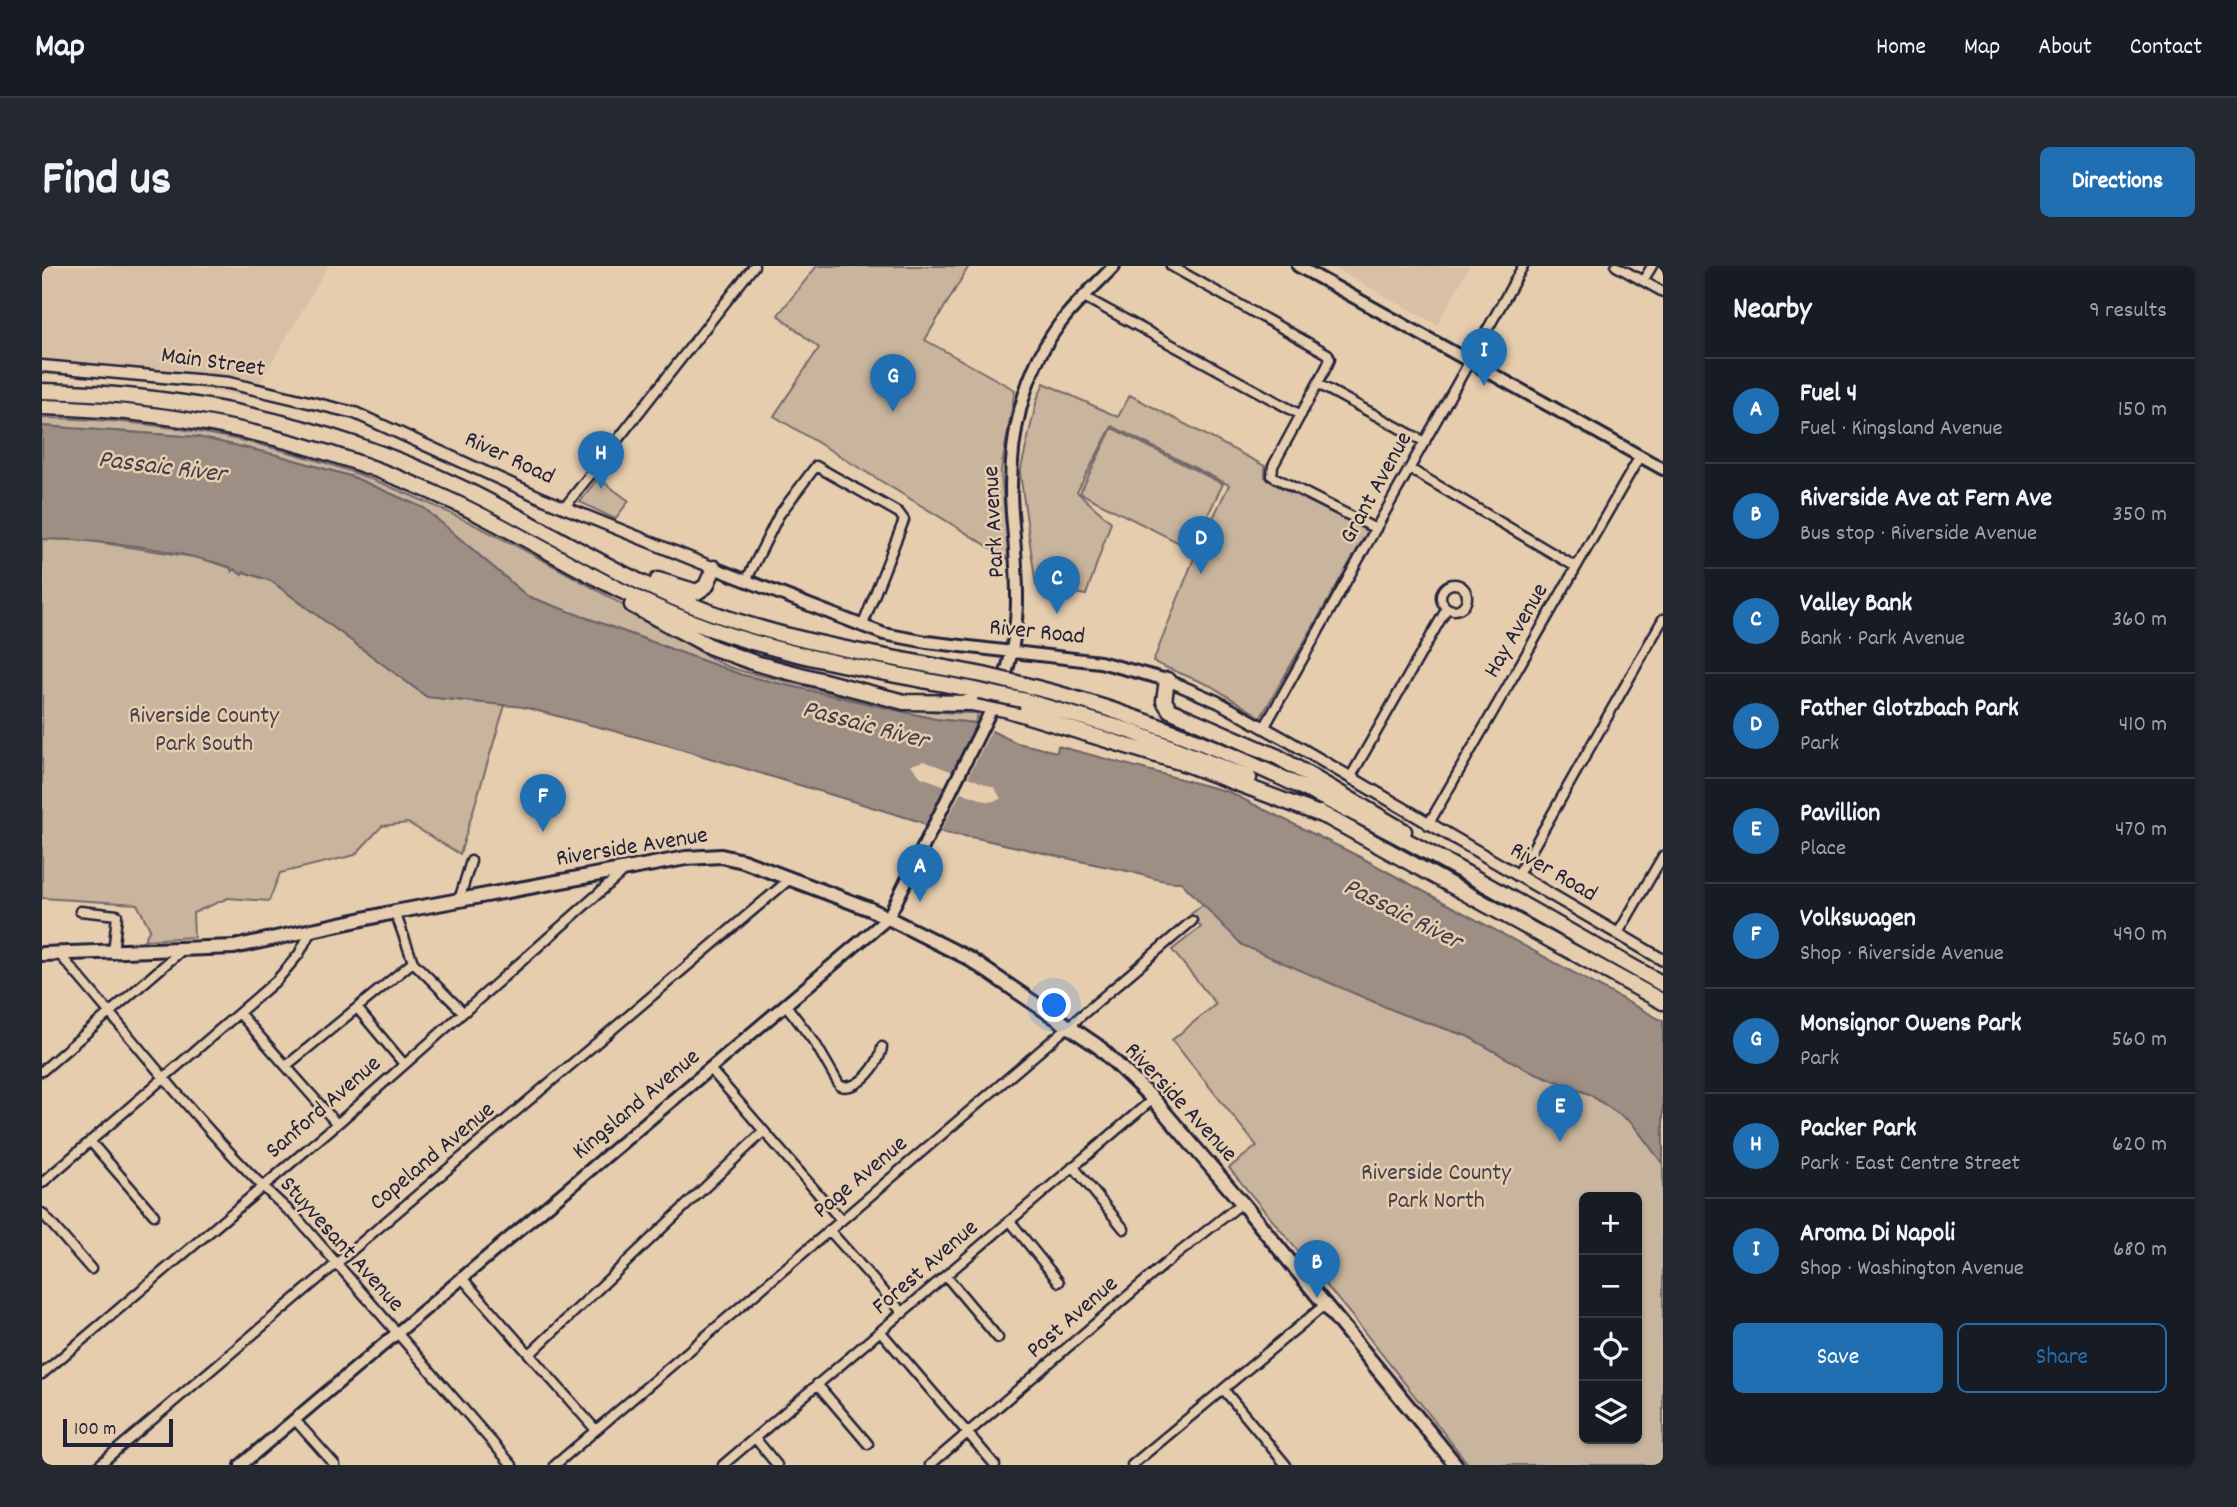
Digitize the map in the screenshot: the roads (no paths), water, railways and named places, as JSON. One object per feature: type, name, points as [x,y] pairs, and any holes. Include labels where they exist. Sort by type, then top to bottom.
[{"type":"highway","points":[[42,391],[176,401],[285,423],[389,456],[633,570],[690,592],[706,586],[714,568]]},
{"type":"highway","points":[[42,407],[174,417],[306,445],[433,492],[660,609],[736,638],[814,658],[1022,700],[1104,722],[1168,744],[1255,781],[1327,817],[1663,1002]]},
{"type":"highway","points":[[512,514],[642,583],[716,614],[805,640],[1025,685],[1135,715],[1237,755],[1335,803],[1663,984]]},
{"type":"highway","points":[[583,570],[597,586],[694,639],[742,659],[904,702],[990,712],[1186,764],[1327,817]]},
{"type":"highway","points":[[1167,680],[1164,701],[1170,709],[1297,767],[1427,845],[1499,893]]},
{"type":"main road","name":"Park Avenue","points":[[990,712],[1013,652],[1019,594],[1011,468],[1017,424],[1028,384],[1043,350],[1066,316],[1114,266]]},
{"type":"main road","points":[[1298,266],[1663,469]]},
{"type":"main road","name":"River Road","points":[[714,568],[862,627],[926,642],[1100,662],[1167,680]]},
{"type":"main road","name":"Kingsland Avenue","points":[[242,1465],[888,918],[990,712]]},
{"type":"main road","name":"Riverside Avenue","points":[[42,954],[113,954],[234,947],[395,912],[628,868],[721,856],[791,878],[888,918],[968,958],[1115,1061],[1153,1099],[1327,1303],[1456,1465]]},
{"type":"street","points":[[564,508],[754,266]]},
{"type":"street","points":[[1171,266],[1328,354],[1330,359],[1273,466],[1272,475],[1275,479],[1377,529]]},
{"type":"street","name":"Grant Avenue","points":[[1264,728],[1523,266]]},
{"type":"street","points":[[1616,266],[1663,292]]},
{"type":"street","points":[[1643,281],[1652,266]]},
{"type":"street","points":[[1084,298],[1301,415]]},
{"type":"street","name":"Main Street","points":[[42,366],[219,382],[336,408],[374,420]]},
{"type":"street","points":[[1318,384],[1425,442]]},
{"type":"street","name":"River Road","points":[[374,420],[564,508],[714,568]]},
{"type":"street","name":"Hay Avenue","points":[[1428,825],[1640,456]]},
{"type":"street","points":[[746,581],[779,515],[816,466],[899,513],[904,520],[862,627]]},
{"type":"street","points":[[1410,469],[1576,567]]},
{"type":"street","points":[[1350,778],[1447,608]]},
{"type":"street","points":[[1517,876],[1663,619]]},
{"type":"street","name":"River Road","points":[[1167,680],[1264,728],[1663,960]]},
{"type":"street","points":[[1617,935],[1663,856]]},
{"type":"street","points":[[458,900],[471,861]]},
{"type":"street","name":"Sanford Avenue","points":[[42,1374],[337,1124],[628,868]]},
{"type":"street","name":"Copeland Avenue","points":[[99,1465],[791,878]]},
{"type":"street","points":[[80,911],[117,915],[113,954]]},
{"type":"street","points":[[395,912],[413,962],[463,1012]]},
{"type":"street","name":"Page Avenue","points":[[555,1465],[1192,921]]},
{"type":"street","points":[[42,1183],[288,968],[312,929]]},
{"type":"street","points":[[42,1071],[181,951]]},
{"type":"street","name":"Stuyvesant Avenue","points":[[60,955],[261,1187],[298,1219],[395,1334],[512,1465]]},
{"type":"street","points":[[286,1066],[413,962]]},
{"type":"street","points":[[785,1004],[815,1043],[840,1086],[852,1086],[880,1061],[882,1046]]},
{"type":"street","points":[[357,1008],[404,1064]]},
{"type":"street","points":[[239,1013],[337,1124]]},
{"type":"street","points":[[711,1070],[762,1133],[841,1220]]},
{"type":"street","name":"Forest Avenue","points":[[723,1465],[1153,1099]]},
{"type":"street","points":[[531,1353],[762,1133]]},
{"type":"street","points":[[90,1141],[154,1215]]},
{"type":"street","points":[[1073,1166],[1124,1229]]},
{"type":"street","name":"Post Avenue","points":[[930,1465],[1242,1203]]},
{"type":"street","points":[[42,1213],[91,1269]]},
{"type":"street","points":[[1010,1221],[1059,1282]]},
{"type":"street","points":[[829,1230],[903,1313]]},
{"type":"street","points":[[946,1276],[998,1338]]},
{"type":"street","points":[[463,1278],[596,1430]]},
{"type":"street","points":[[1132,1465],[1327,1303]]},
{"type":"street","points":[[881,1332],[995,1465]]},
{"type":"street","points":[[817,1384],[868,1444]]},
{"type":"street","points":[[1224,1390],[1286,1465]]},
{"type":"street","points":[[295,1420],[335,1465]]},
{"type":"street","points":[[755,1438],[776,1465]]},
{"type":"water","name":"Passaic River","points":[[42,426],[198,437],[277,455],[353,477],[424,508],[527,596],[742,675],[935,719],[975,723],[1017,743],[1057,752],[1058,746],[1229,792],[1364,859],[1663,1021],[1663,1164],[1632,1123],[1589,1094],[1526,1069],[1467,1036],[1402,1014],[1242,945],[1181,882],[1159,880],[944,833],[918,821],[667,745],[523,707],[427,697],[271,581],[244,572],[242,575],[234,569],[232,572],[230,567],[207,560],[160,550],[113,543],[42,539]]},
{"type":"place","name":"Aroma Di Napoli","points":[[1484,386]]},
{"type":"place","name":"Monsignor Owens Park","points":[[893,412]]},
{"type":"place","name":"Packer Park","points":[[601,489]]},
{"type":"place","name":"Father Glotzbach Park","points":[[1201,574]]},
{"type":"place","name":"Valley Bank","points":[[1057,614]]},
{"type":"place","name":"Volkswagen","points":[[543,832]]},
{"type":"place","name":"Fuel 4","points":[[920,902]]},
{"type":"place","name":"Pavillion","points":[[1560,1142]]},
{"type":"place","name":"Riverside Ave at Fern Ave","points":[[1317,1298]]},
{"type":"park label","name":"Riverside County Park South","points":[[204,731]]},
{"type":"park label","name":"Riverside County Park North","points":[[1436,1188]]}]
